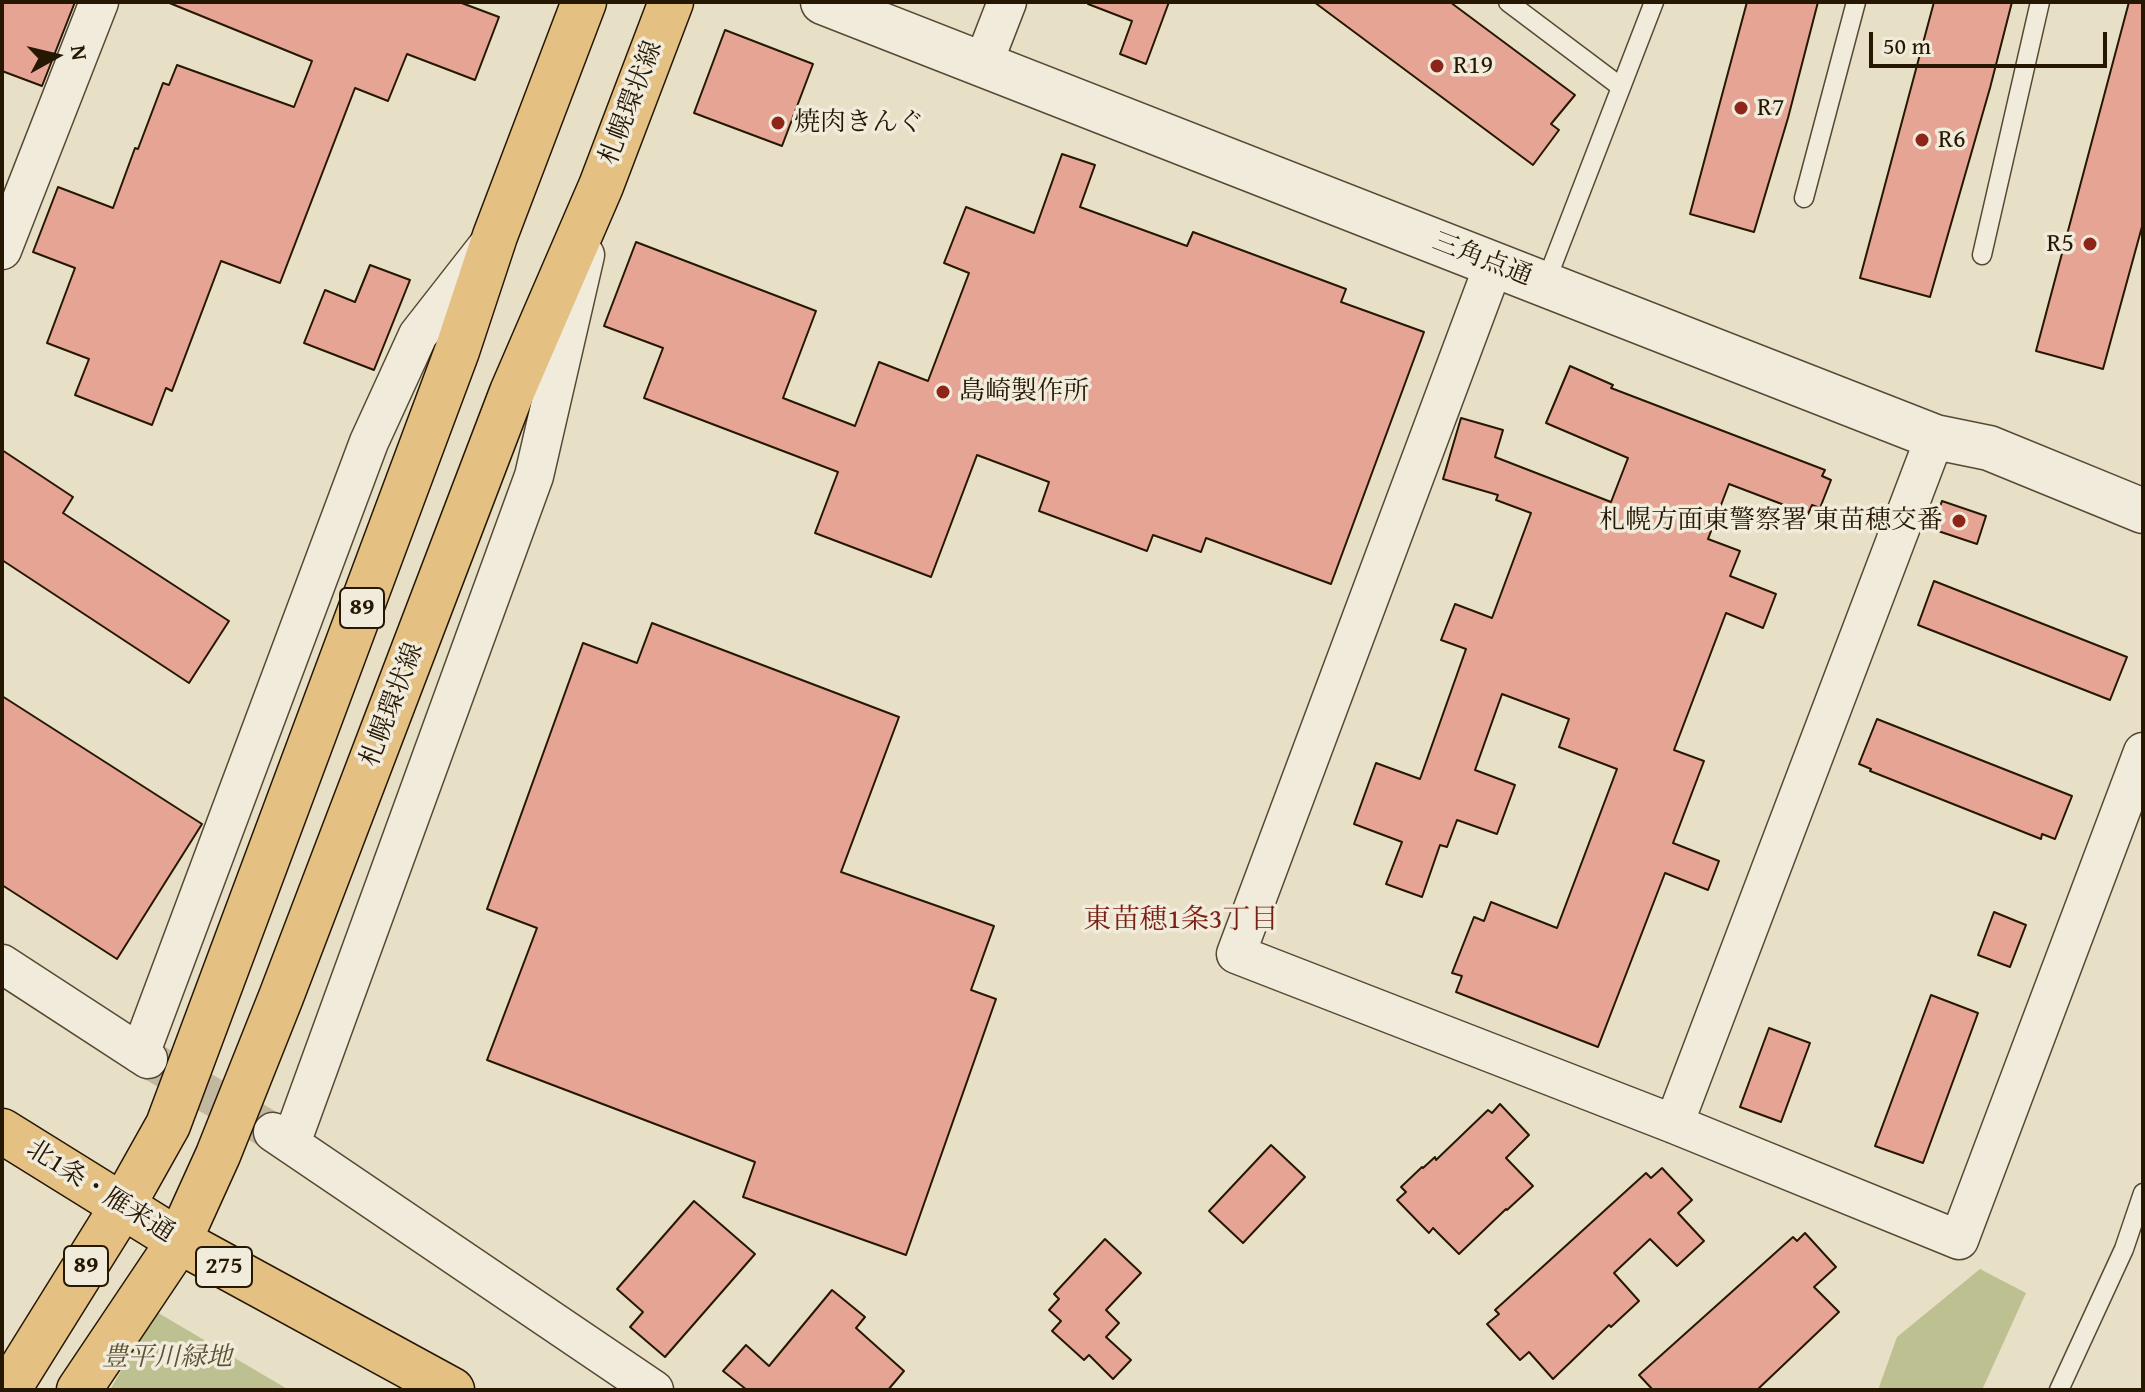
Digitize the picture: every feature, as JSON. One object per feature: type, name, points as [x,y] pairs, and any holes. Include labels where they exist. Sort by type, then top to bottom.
[{"type":"main road","name":"89","points":[[8,1390],[122,1207],[168,1125],[584,2]]},
{"type":"main road","name":"札幌環状線","points":[[79,1390],[179,1241],[218,1155],[512,392],[601,186],[671,2]]},
{"type":"main road","name":"北1条・雁来通","points":[[2,1131],[179,1241],[452,1390]]},
{"type":"street","points":[[2,250],[9,208],[99,2]]},
{"type":"street","name":"三角点通","points":[[823,2],[1935,437],[1989,448],[2143,511]]},
{"type":"street","points":[[983,64],[1007,2]]},
{"type":"street","points":[[601,186],[534,476],[282,1138],[654,1390]]},
{"type":"street","points":[[2,964],[144,1056],[369,442],[418,335],[495,236]]},
{"type":"street","points":[[1494,264],[1236,954],[1674,1124],[1959,1240],[2143,752]]},
{"type":"street","points":[[1674,1124],[1935,437]]},
{"type":"lane","points":[[1508,2],[1621,87]]},
{"type":"lane","points":[[1545,284],[1654,2]]},
{"type":"lane","points":[[1804,198],[1856,2]]},
{"type":"lane","points":[[1982,255],[2040,2]]},
{"type":"lane","points":[[2059,1390],[2124,1249],[2143,1193]]},
{"type":"green space","points":[[1980,1269],[2026,1293],[1982,1390],[1878,1390],[1897,1337]]},
{"type":"green space","name":"豊平川緑地","points":[[155,1311],[289,1390],[110,1390]]},
{"type":"building","points":[[2,2],[75,2],[42,86],[2,71]]},
{"type":"building","points":[[167,2],[459,2],[499,17],[475,80],[407,54],[388,101],[355,88],[280,283],[221,261],[172,391],[166,388],[152,425],[75,395],[89,359],[47,343],[75,268],[33,252],[58,187],[113,208],[163,83],[169,85],[177,65],[294,107],[312,61]]},
{"type":"building","points":[[1088,2],[1169,2],[1146,64],[1120,54],[1132,21]]},
{"type":"building","name":"R19","points":[[1314,2],[1450,2],[1575,95],[1551,124],[1559,130],[1533,165]]},
{"type":"building","name":"R7","points":[[1747,2],[1818,2],[1754,232],[1690,214]]},
{"type":"building","name":"R6","points":[[1934,2],[2012,2],[1930,297],[1860,278]]},
{"type":"building","name":"R5","points":[[2129,2],[2143,2],[2143,223],[2103,369],[2036,351]]},
{"type":"building","points":[[725,30],[813,64],[782,146],[694,113]]},
{"type":"building","points":[[1062,154],[1095,165],[1080,207],[1187,246],[1193,232],[1346,289],[1341,302],[1424,332],[1331,584],[1206,538],[1201,552],[1153,535],[1147,551],[1039,511],[1049,482],[977,455],[931,577],[815,533],[838,472],[644,398],[663,348],[604,326],[636,242],[816,311],[783,398],[855,426],[879,362],[928,381],[969,273],[944,263],[966,207],[1034,233]]},
{"type":"building","points":[[370,265],[410,280],[374,370],[304,343],[325,290],[355,302]]},
{"type":"building","points":[[1570,366],[1613,385],[1611,388],[1825,470],[1822,476],[1831,480],[1820,508],[1812,505],[1808,514],[1729,484],[1708,539],[1740,551],[1730,576],[1776,594],[1763,628],[1726,613],[1674,750],[1704,761],[1673,843],[1719,861],[1708,890],[1665,873],[1598,1047],[1456,992],[1462,976],[1452,973],[1474,917],[1484,921],[1491,902],[1557,928],[1617,769],[1559,747],[1569,719],[1502,694],[1475,770],[1515,785],[1497,834],[1457,820],[1447,847],[1440,845],[1422,897],[1386,884],[1402,842],[1354,824],[1376,763],[1420,779],[1466,649],[1441,640],[1455,604],[1492,618],[1531,513],[1496,500],[1498,495],[1443,479],[1461,418],[1503,430],[1495,457],[1611,502],[1628,458],[1546,423]]},
{"type":"building","points":[[2,450],[73,497],[63,513],[229,621],[189,683],[2,560]]},
{"type":"building","points":[[1942,501],[1986,516],[1977,544],[1932,529]]},
{"type":"building","points":[[1934,581],[2127,657],[2110,700],[1918,625]]},
{"type":"building","points":[[652,623],[899,717],[841,872],[994,926],[971,990],[996,999],[906,1255],[743,1197],[755,1162],[487,1060],[537,928],[487,909],[583,643],[637,663]]},
{"type":"building","points":[[2,696],[202,824],[117,959],[2,885]]},
{"type":"building","points":[[1877,719],[2072,796],[2055,839],[2042,834],[2041,839],[1859,764]]},
{"type":"building","points":[[1994,912],[2026,925],[2010,967],[1978,955]]},
{"type":"building","points":[[1931,995],[1978,1013],[1923,1163],[1875,1146]]},
{"type":"building","points":[[1769,1028],[1810,1043],[1781,1122],[1740,1107]]},
{"type":"building","points":[[1500,1104],[1529,1135],[1506,1158],[1533,1186],[1459,1254],[1433,1228],[1429,1233],[1397,1200],[1406,1192],[1401,1187],[1422,1167],[1435,1157],[1436,1160],[1488,1110],[1492,1113]]},
{"type":"building","points":[[1271,1145],[1305,1177],[1243,1243],[1209,1211]]},
{"type":"building","points":[[1662,1168],[1692,1200],[1678,1213],[1704,1241],[1677,1266],[1650,1239],[1614,1273],[1639,1301],[1553,1379],[1529,1352],[1520,1360],[1487,1324],[1499,1314],[1495,1310],[1646,1173],[1651,1178]]},
{"type":"building","points":[[694,1201],[755,1254],[665,1357],[630,1327],[643,1312],[617,1289]]},
{"type":"building","points":[[1805,1233],[1836,1267],[1814,1287],[1839,1312],[1757,1390],[1653,1390],[1639,1375],[1793,1237],[1797,1241]]},
{"type":"building","points":[[1105,1239],[1141,1273],[1106,1310],[1119,1323],[1106,1337],[1131,1360],[1113,1379],[1089,1355],[1084,1360],[1052,1331],[1061,1321],[1049,1310],[1059,1299],[1054,1294]]},
{"type":"building","points":[[832,1290],[865,1317],[856,1328],[904,1371],[888,1390],[747,1390],[723,1371],[746,1345],[769,1366]]},
{"type":"tunnel","points":[[148,1059],[273,1132]]},
{"type":"place","name":"R19","points":[[1437,66]]},
{"type":"place","name":"R7","points":[[1741,108]]},
{"type":"place","name":"焼肉きんぐ","points":[[778,123]]},
{"type":"place","name":"R6","points":[[1922,140]]},
{"type":"place","name":"R5","points":[[2090,244]]},
{"type":"place","name":"島崎製作所","points":[[943,392]]},
{"type":"place","name":"札幌方面東警察署 東苗穂交番","points":[[1959,521]]},
{"type":"district","name":"東苗穂1条3丁目","points":[[1181,921]]}]
